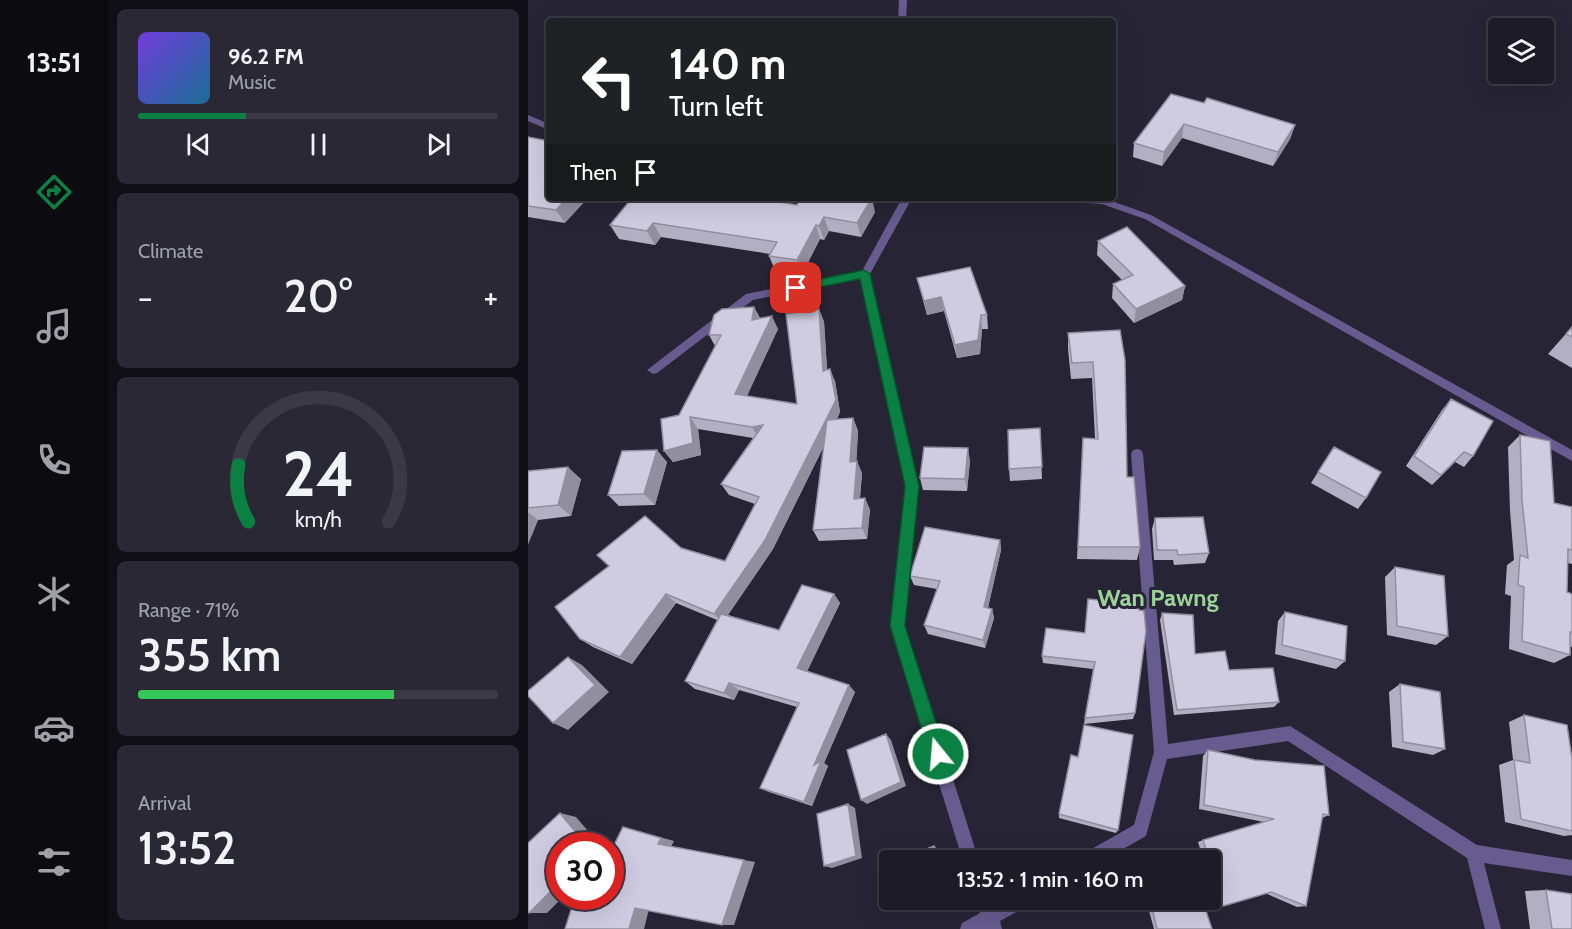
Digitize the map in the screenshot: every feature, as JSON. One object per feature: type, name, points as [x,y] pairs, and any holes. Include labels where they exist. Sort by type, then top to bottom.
[{"type":"street","points":[[902,18],[903,0]]},
{"type":"street","points":[[528,118],[546,126]]},
{"type":"street","points":[[905,201],[864,274],[912,486],[897,626],[968,850]]},
{"type":"street","points":[[1103,201],[1148,217],[1572,456]]},
{"type":"street","points":[[653,370],[750,297],[864,274]]},
{"type":"street","points":[[1106,850],[1140,830],[1161,752],[1137,454]]},
{"type":"street","points":[[1161,752],[1290,732],[1474,853],[1572,868]]},
{"type":"street","points":[[1474,853],[1493,929]]},
{"type":"street","points":[[968,929],[992,924],[1009,910]]},
{"type":"building","points":[[1171,94],[1204,103],[1207,98],[1295,125],[1278,152],[1184,124],[1164,152],[1134,143]]},
{"type":"building","points":[[528,137],[546,140],[546,201],[564,201],[556,210],[528,206]]},
{"type":"building","points":[[630,201],[773,201],[797,205],[799,201],[870,201],[857,223],[824,217],[819,226],[816,225],[797,260],[769,256],[777,242],[653,223],[647,231],[610,225]]},
{"type":"building","points":[[1127,227],[1185,286],[1136,309],[1113,284],[1133,275],[1098,241]]},
{"type":"building","points":[[970,267],[987,315],[981,315],[978,340],[955,345],[941,297],[924,301],[917,278]]},
{"type":"building","points":[[754,307],[752,320],[772,316],[735,394],[797,404],[786,314],[819,309],[823,371],[830,369],[836,400],[765,540],[714,614],[666,594],[620,657],[580,639],[555,607],[609,566],[597,555],[645,516],[681,548],[725,561],[759,497],[721,484],[763,425],[752,427],[690,417],[693,443],[664,451],[661,419],[679,415],[721,335],[709,335],[714,315],[722,309]]},
{"type":"building","points":[[1572,327],[1572,337],[1566,334]]},
{"type":"building","points":[[1120,330],[1125,360],[1127,477],[1134,477],[1140,547],[1078,547],[1083,438],[1098,439],[1093,362],[1072,363],[1068,333]]},
{"type":"building","points":[[1451,399],[1493,421],[1473,456],[1464,452],[1441,475],[1414,456]]},
{"type":"building","points":[[853,418],[850,462],[857,461],[854,499],[865,498],[862,528],[813,530],[827,420]]},
{"type":"building","points":[[1040,428],[1042,467],[1009,469],[1008,430]]},
{"type":"building","points":[[1520,435],[1550,441],[1554,503],[1572,507],[1572,550],[1568,549],[1567,592],[1572,594],[1570,655],[1522,641],[1524,587],[1518,585],[1520,555],[1528,558],[1522,500]]},
{"type":"building","points":[[924,447],[968,448],[965,479],[920,478]]},
{"type":"building","points":[[1334,447],[1381,472],[1366,498],[1318,472]]},
{"type":"building","points":[[657,450],[644,494],[608,495],[622,451]]},
{"type":"building","points":[[568,467],[558,505],[528,508],[528,471]]},
{"type":"building","points":[[1203,517],[1209,553],[1178,555],[1177,550],[1157,550],[1155,518]]},
{"type":"building","points":[[925,527],[1000,540],[984,607],[992,609],[983,640],[924,625],[940,581],[910,576]]},
{"type":"building","points":[[1395,567],[1444,576],[1448,636],[1397,626]]},
{"type":"building","points":[[802,585],[834,594],[797,668],[849,685],[814,765],[821,761],[804,802],[760,788],[799,703],[729,683],[724,693],[685,681],[721,614],[779,630]]},
{"type":"building","points":[[1088,599],[1139,604],[1139,610],[1144,611],[1146,631],[1135,713],[1085,718],[1095,662],[1042,656],[1046,628],[1085,633]]},
{"type":"building","points":[[1285,612],[1347,626],[1345,661],[1282,645]]},
{"type":"building","points":[[1162,613],[1193,615],[1195,654],[1225,651],[1229,670],[1273,668],[1279,702],[1177,710]]},
{"type":"building","points":[[568,657],[595,685],[553,723],[528,696],[528,691]]},
{"type":"building","points":[[1400,684],[1440,692],[1445,749],[1403,742]]},
{"type":"building","points":[[1524,715],[1567,725],[1572,759],[1572,831],[1521,819],[1514,760],[1530,763]]},
{"type":"building","points":[[1084,725],[1133,735],[1118,830],[1059,814],[1071,755],[1078,757]]},
{"type":"building","points":[[886,734],[901,782],[861,800],[847,750]]},
{"type":"building","points":[[1208,750],[1255,760],[1324,766],[1329,815],[1323,814],[1306,906],[1271,892],[1221,907],[1221,850],[1206,850],[1203,840],[1274,819],[1204,805]]},
{"type":"building","points":[[848,804],[856,856],[824,866],[817,814]]},
{"type":"building","points":[[560,813],[576,832],[546,832],[546,896],[529,913],[528,912],[528,843]]},
{"type":"building","points":[[623,827],[661,838],[658,844],[744,860],[722,925],[635,908],[629,929],[565,929],[571,910],[624,910],[624,832],[620,832]]},
{"type":"building","points":[[1546,890],[1572,894],[1572,929],[1552,929]]},
{"type":"building","points":[[1152,910],[1209,910],[1206,911],[1212,929],[1157,929]]},
{"type":"district","name":"Wan Pawng","points":[[1158,597]]},
{"type":"route","points":[[796,288],[864,274],[912,486],[897,626],[938,754]]}]
